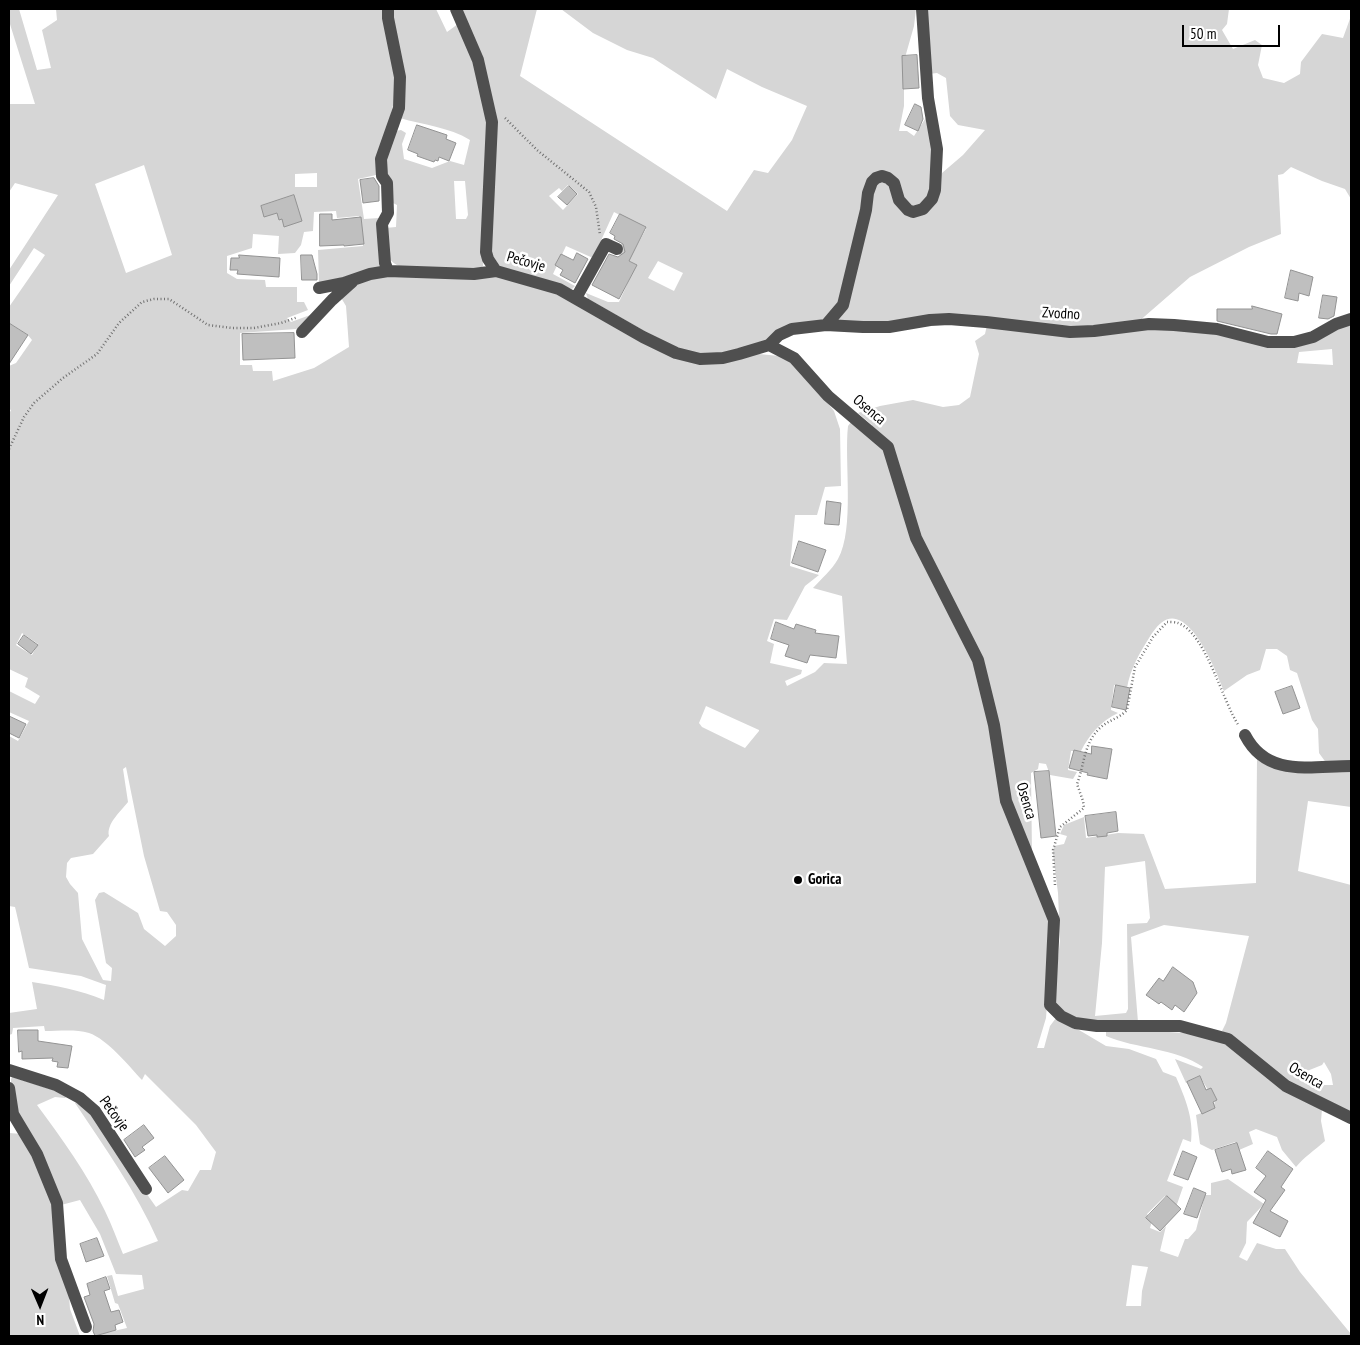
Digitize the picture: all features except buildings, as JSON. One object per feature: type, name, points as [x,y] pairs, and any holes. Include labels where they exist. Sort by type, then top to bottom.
[{"type":"street","points":[[388,9],[388,18],[400,77],[399,108],[381,160],[382,176],[387,183],[388,212],[382,224],[385,263],[388,271]]},
{"type":"street","name":"Pečovje","points":[[456,9],[478,60],[490,106],[492,122],[486,252],[496,271],[559,289],[676,353],[700,358],[723,358],[769,344]]},
{"type":"street","points":[[826,325],[843,305],[872,182],[882,176],[888,178],[894,183],[899,200],[908,210],[913,212],[923,209],[932,199],[935,190],[937,149],[928,98],[922,9]]},
{"type":"street","points":[[576,298],[606,244],[617,249]]},
{"type":"street","points":[[319,288],[388,271],[474,274],[496,271]]},
{"type":"street","points":[[302,332],[355,279]]},
{"type":"street","name":"Zvodno","points":[[769,344],[779,335],[792,329],[826,325],[889,327],[930,320],[986,322],[1070,332],[1149,324],[1174,325],[1217,329],[1268,342],[1294,342],[1313,337],[1336,324],[1351,319]]},
{"type":"street","name":"Osenca","points":[[769,344],[794,358],[828,396],[888,447],[916,538],[978,660],[994,725],[1006,801],[1054,920],[1050,1005],[1060,1016],[1075,1023],[1097,1026],[1180,1026],[1228,1039],[1286,1086],[1351,1118]]},
{"type":"street","points":[[1245,735],[1251,745],[1265,759],[1282,766],[1308,768],[1351,766]]},
{"type":"street","name":"Pečovje","points":[[9,1070],[56,1085],[80,1098],[95,1111],[146,1190]]},
{"type":"street","points":[[9,1088],[13,1114],[37,1154],[57,1203],[61,1259],[86,1327]]},
{"type":"path","points":[[490,106],[504,116],[538,150],[589,192],[596,207],[603,250]]},
{"type":"path","points":[[9,449],[24,417],[34,403],[63,378],[97,354],[119,323],[142,302],[154,299],[169,299],[208,325],[232,328],[254,328],[281,323],[303,316]]},
{"type":"path","points":[[1055,887],[1053,850],[1060,827],[1084,808],[1077,784],[1082,772],[1088,744],[1097,730],[1127,710],[1135,667],[1153,637],[1167,622],[1178,623],[1186,628],[1198,641],[1236,722],[1245,735]]},
{"type":"shaded area","points":[[9,9],[19,9],[37,70],[51,68],[42,30],[57,20],[56,9],[386,9],[397,89],[376,175],[358,179],[364,219],[379,218],[382,267],[319,282],[318,250],[363,246],[359,216],[337,218],[336,211],[314,212],[313,231],[304,232],[301,245],[295,253],[278,254],[279,236],[253,234],[252,248],[227,256],[227,273],[237,279],[265,280],[266,287],[297,287],[297,302],[304,302],[308,310],[287,318],[291,322],[313,314],[306,323],[296,329],[240,333],[240,365],[252,365],[253,371],[272,371],[273,381],[314,368],[349,347],[346,306],[340,296],[355,283],[385,274],[495,276],[559,292],[684,359],[759,354],[779,356],[795,364],[834,411],[840,429],[841,486],[825,487],[817,515],[795,515],[790,566],[819,575],[805,586],[787,620],[774,619],[767,641],[774,644],[770,663],[802,670],[801,674],[785,681],[787,686],[815,672],[824,663],[847,664],[842,596],[813,588],[838,559],[843,546],[848,513],[848,426],[851,422],[871,433],[872,425],[858,413],[880,406],[913,400],[943,407],[959,405],[970,397],[979,354],[975,341],[985,334],[987,325],[1171,327],[1270,344],[1351,322],[1351,764],[1327,764],[1319,753],[1318,729],[1312,720],[1297,673],[1290,670],[1287,656],[1277,649],[1266,649],[1260,670],[1247,675],[1224,691],[1200,642],[1182,622],[1171,619],[1161,623],[1150,636],[1135,662],[1127,688],[1114,685],[1111,710],[1118,713],[1096,729],[1081,751],[1071,751],[1068,770],[1077,772],[1073,779],[1050,775],[1046,764],[1039,763],[1038,769],[1031,773],[1032,855],[1048,911],[1046,1018],[1037,1048],[1044,1048],[1050,1026],[1056,1018],[1106,1046],[1129,1049],[1156,1059],[1163,1072],[1176,1077],[1190,1116],[1192,1133],[1191,1142],[1183,1139],[1167,1181],[1183,1187],[1176,1207],[1165,1196],[1147,1214],[1152,1221],[1150,1228],[1160,1232],[1166,1226],[1160,1251],[1178,1257],[1185,1239],[1188,1239],[1196,1230],[1205,1195],[1211,1195],[1211,1183],[1228,1179],[1264,1204],[1247,1222],[1246,1243],[1239,1257],[1247,1261],[1257,1243],[1276,1249],[1285,1249],[1300,1272],[1351,1336],[91,1336],[127,1328],[118,1304],[115,1303],[107,1276],[112,1275],[118,1296],[144,1289],[142,1275],[116,1274],[100,1234],[80,1200],[61,1205],[11,1102],[12,1077],[69,1095],[65,1098],[55,1097],[37,1105],[65,1143],[90,1183],[108,1216],[123,1254],[158,1241],[130,1187],[75,1103],[82,1102],[156,1207],[182,1190],[188,1191],[200,1170],[211,1170],[216,1152],[196,1125],[145,1074],[142,1080],[117,1054],[96,1036],[79,1031],[45,1031],[44,1026],[13,1028],[12,1034],[9,1035],[9,1013],[37,1009],[32,982],[77,991],[104,1000],[106,985],[81,976],[29,968],[15,907],[9,906],[9,736],[18,741],[29,721],[9,712],[9,691],[35,704],[40,696],[25,687],[28,678],[9,669],[9,414],[11,410],[9,409],[9,366],[16,363],[32,340],[27,334],[9,323],[9,307],[45,255],[34,248],[9,286],[9,270],[58,195],[15,183],[9,192],[9,104],[35,104],[9,21]],"holes":[[[144,165],[172,255],[126,273],[95,184]],[[317,173],[317,187],[295,187],[295,174]],[[1332,349],[1333,365],[1297,363],[1299,352]],[[22,633],[38,644],[32,655],[16,645]],[[706,706],[759,731],[745,748],[702,727],[699,723]],[[126,767],[144,856],[160,911],[167,912],[176,925],[176,936],[165,946],[144,929],[138,913],[104,892],[99,893],[95,900],[106,963],[112,968],[111,981],[103,980],[82,939],[78,893],[66,877],[67,863],[71,858],[93,854],[109,836],[112,822],[128,802],[123,769]],[[1132,1265],[1148,1267],[1142,1291],[1141,1306],[1126,1306]]]},
{"type":"shaded area","points":[[391,9],[436,9],[447,32],[458,24],[474,64],[486,114],[487,143],[483,266],[476,271],[399,266],[388,255],[385,228],[396,227],[397,205],[389,201],[384,160],[395,131],[401,130],[406,133],[402,144],[404,159],[432,168],[450,161],[464,165],[470,140],[445,129],[400,118]],"holes":[[[454,181],[465,181],[468,215],[466,219],[456,219]]]},
{"type":"shaded area","points":[[460,9],[537,9],[520,76],[727,211],[754,170],[768,173],[792,140],[807,106],[762,87],[727,69],[716,99],[653,58],[627,50],[593,33],[561,9],[916,9],[914,26],[904,61],[904,106],[899,131],[907,131],[914,136],[929,113],[933,175],[928,197],[923,204],[912,206],[908,205],[900,190],[872,174],[839,306],[827,320],[738,352],[704,355],[674,348],[588,299],[586,293],[608,302],[619,302],[636,265],[617,253],[622,243],[635,249],[646,229],[614,212],[593,258],[566,246],[553,274],[575,286],[572,289],[502,269],[489,251],[496,113]],"holes":[[[568,185],[578,194],[563,210],[549,196],[559,188],[562,191]],[[658,261],[683,273],[674,291],[648,278]]]},
{"type":"shaded area","points":[[925,9],[1229,9],[1227,24],[1222,30],[1233,49],[1255,40],[1262,45],[1258,65],[1263,78],[1284,83],[1300,74],[1301,62],[1322,34],[1343,38],[1351,16],[1351,199],[1345,189],[1291,167],[1283,174],[1278,175],[1281,234],[1249,247],[1190,277],[1137,323],[1098,328],[906,321],[832,322],[871,196],[879,182],[888,184],[916,215],[942,173],[963,155],[985,130],[958,125],[950,116],[946,78],[937,73],[929,74]]},
{"type":"shaded area","points":[[1257,758],[1351,769],[1351,807],[1308,801],[1298,871],[1351,885],[1351,1114],[1286,1081],[1222,1031],[1226,1023],[1249,936],[1164,925],[1131,937],[1138,1022],[1080,1022],[1056,1005],[1054,996],[1060,940],[1058,893],[1053,854],[1054,846],[1064,844],[1067,836],[1060,834],[1064,825],[1084,817],[1086,838],[1118,833],[1144,834],[1165,889],[1256,883]],"holes":[[[1145,861],[1150,918],[1147,923],[1127,924],[1128,1009],[1126,1013],[1095,1016],[1102,943],[1105,867]],[[1324,1062],[1331,1074],[1333,1085],[1312,1085],[1307,1080],[1307,1071],[1322,1065]]]},
{"type":"shaded area","points":[[1141,1030],[1211,1035],[1322,1109],[1321,1121],[1325,1141],[1296,1167],[1282,1150],[1277,1137],[1256,1129],[1249,1132],[1253,1144],[1239,1150],[1235,1142],[1212,1150],[1200,1144],[1196,1115],[1213,1109],[1215,1101],[1200,1077],[1186,1083],[1175,1059],[1201,1069],[1203,1067],[1181,1056],[1130,1044],[1106,1036],[1106,1031]]},
{"type":"shaded area","points":[[9,1133],[22,1134],[54,1203],[68,1281],[70,1309],[80,1336],[9,1336]]},
{"type":"place","name":"Gorica","points":[[798,880]]}]
